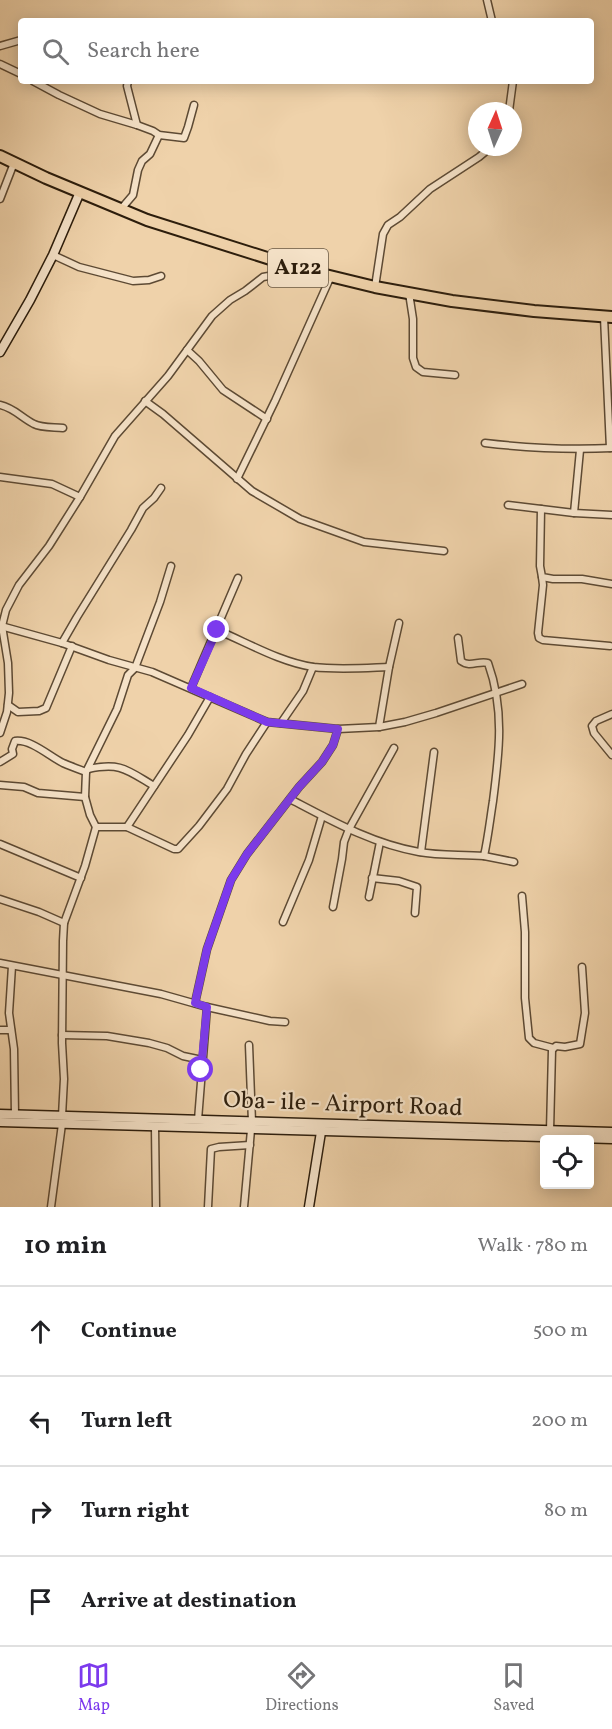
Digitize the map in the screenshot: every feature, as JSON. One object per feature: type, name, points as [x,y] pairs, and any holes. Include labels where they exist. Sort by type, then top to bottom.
[{"type":"highway","name":"A122","points":[[0,156],[147,220],[305,270],[375,287],[452,301],[522,310],[608,317]]},
{"type":"main road","points":[[0,352],[53,255],[80,192]]},
{"type":"main road","name":"Oba- ile - Airport Road","points":[[0,1114],[155,1127],[198,1120],[251,1126]]},
{"type":"main road","name":"Oba- ile - Airport Road","points":[[0,1122],[62,1120],[469,1132],[612,1139]]},
{"type":"main road","name":"Oba- ile - Airport Road","points":[[307,1127],[321,1132],[612,1132]]},
{"type":"main road","points":[[309,1207],[321,1132]]},
{"type":"street","points":[[487,0],[491,18]]},
{"type":"street","points":[[0,46],[18,41]]},
{"type":"street","points":[[0,64],[18,73]]},
{"type":"street","points":[[39,84],[100,114],[137,124],[159,135],[184,138],[194,105]]},
{"type":"street","points":[[127,84],[137,124]]},
{"type":"street","points":[[510,102],[513,84]]},
{"type":"street","points":[[121,209],[133,195],[138,170],[142,161],[150,154],[159,135]]},
{"type":"street","points":[[375,287],[382,234],[388,225],[430,189],[480,156]]},
{"type":"street","points":[[0,199],[14,163]]},
{"type":"street","points":[[53,255],[79,267],[133,281],[149,280],[161,276]]},
{"type":"street","points":[[0,733],[8,705],[9,675],[1,626],[6,610],[13,595],[49,546],[80,497],[115,436],[146,401],[212,316],[230,300],[263,277],[274,275],[294,278],[305,270]]},
{"type":"street","points":[[237,479],[267,419],[331,276]]},
{"type":"street","points":[[409,293],[413,319],[413,358],[416,367],[423,372],[455,375]]},
{"type":"street","points":[[485,443],[580,450],[611,448],[608,317]]},
{"type":"street","points":[[187,350],[200,361],[222,390],[267,419]]},
{"type":"street","points":[[146,401],[252,491],[300,519],[364,542],[444,551]]},
{"type":"street","points":[[0,405],[20,413],[36,425],[63,428]]},
{"type":"street","points":[[574,513],[580,450]]},
{"type":"street","points":[[0,477],[52,484],[80,497]]},
{"type":"street","points":[[62,643],[143,508],[161,488]]},
{"type":"street","points":[[508,505],[612,515]]},
{"type":"street","points":[[541,509],[540,566],[543,585],[539,638],[610,646]]},
{"type":"street","points":[[51,1207],[62,1120],[64,1079],[62,1035],[64,923],[81,878],[96,827],[85,797],[87,771],[117,710],[128,675],[135,668],[171,566]]},
{"type":"street","points":[[191,688],[238,578]]},
{"type":"street","points":[[542,578],[582,579],[612,584]]},
{"type":"street","points":[[379,727],[399,623]]},
{"type":"street","points":[[1,626],[152,672],[267,722],[338,729],[379,727],[426,716],[522,684]]},
{"type":"street","points":[[217,630],[270,654],[313,667],[351,669],[389,667]]},
{"type":"street","points":[[458,638],[461,661],[468,665],[488,663],[497,694],[500,722],[496,775],[484,856]]},
{"type":"street","points":[[8,705],[18,712],[39,711],[46,708],[72,646]]},
{"type":"street","points":[[281,723],[303,692],[313,667]]},
{"type":"street","points":[[127,827],[188,735],[210,697]]},
{"type":"street","points":[[612,714],[596,721],[592,726],[594,733],[612,755]]},
{"type":"street","points":[[96,827],[127,827],[178,849],[227,789],[267,722]]},
{"type":"street","points":[[195,1003],[207,949],[231,880],[247,854],[322,762],[333,745],[338,729]]},
{"type":"street","points":[[0,762],[13,754],[15,741],[20,741],[28,743],[63,763],[87,771],[110,766],[120,767],[154,786]]},
{"type":"street","points":[[333,907],[344,842],[394,748]]},
{"type":"street","points":[[421,852],[434,752]]},
{"type":"street","points":[[0,785],[24,787],[38,793],[85,797]]},
{"type":"street","points":[[290,799],[380,842],[445,856],[473,855],[514,862]]},
{"type":"street","points":[[283,922],[307,867],[322,816]]},
{"type":"street","points":[[369,897],[380,842]]},
{"type":"street","points":[[0,844],[81,878]]},
{"type":"street","points":[[372,878],[399,881],[417,887],[415,913]]},
{"type":"street","points":[[522,896],[525,932],[525,998],[529,1038],[534,1043],[553,1048],[580,1044],[585,1012],[582,968]]},
{"type":"street","points":[[0,899],[64,923]]},
{"type":"street","points":[[0,963],[161,994],[207,1007],[270,1021],[285,1022]]},
{"type":"street","points":[[12,966],[9,1013],[14,1049],[15,1115]]},
{"type":"street","points":[[198,1120],[207,1007]]},
{"type":"street","points":[[0,1030],[11,1030]]},
{"type":"street","points":[[62,1035],[107,1036],[149,1043],[171,1049],[183,1056],[202,1060]]},
{"type":"street","points":[[244,1207],[251,1126],[249,1045]]},
{"type":"street","points":[[550,1131],[553,1048]]},
{"type":"street","points":[[155,1127],[156,1207]]},
{"type":"street","points":[[208,1207],[211,1149],[250,1145]]},
{"type":"route","points":[[201,1070],[207,1007],[195,1003],[207,949],[231,880],[247,854],[299,787],[322,762],[333,745],[338,729],[267,722],[191,688],[217,630]]}]
